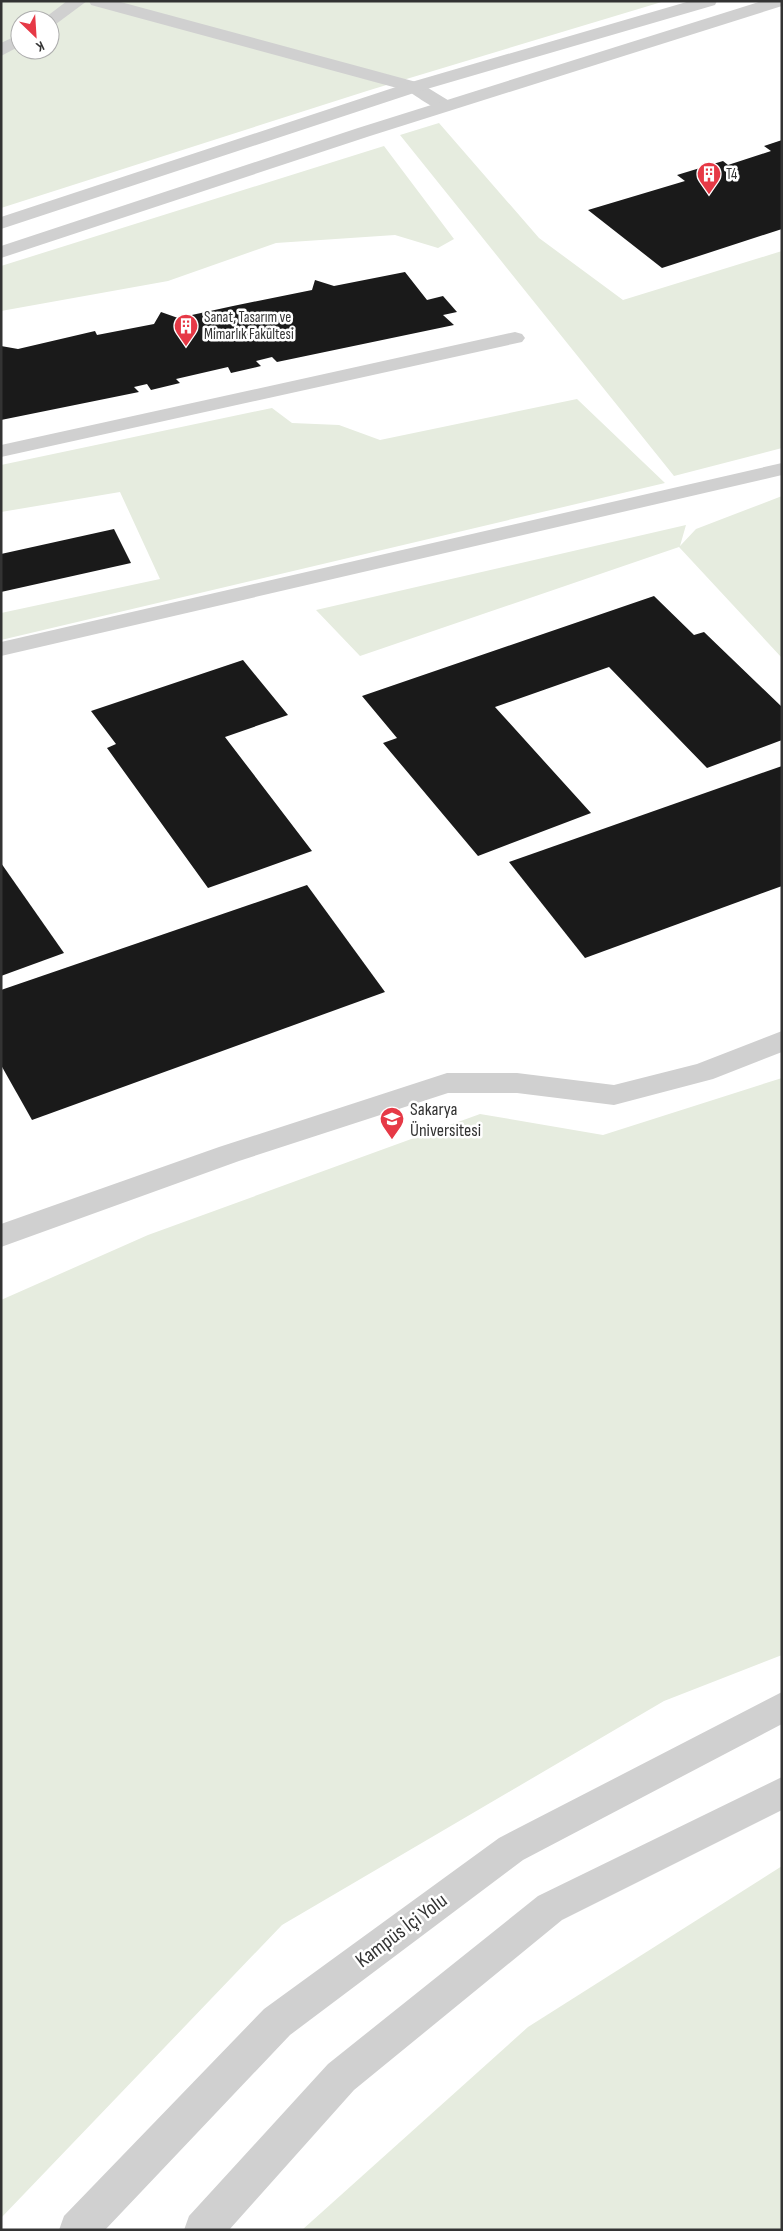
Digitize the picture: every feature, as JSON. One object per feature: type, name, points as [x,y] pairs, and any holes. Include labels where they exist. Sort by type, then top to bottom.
[{"type":"street","points":[[60,13],[79,1]]},
{"type":"street","points":[[98,1],[414,87],[445,106]]},
{"type":"street","points":[[1,223],[414,87],[709,1]]},
{"type":"street","points":[[1,252],[445,106],[780,1]]},
{"type":"street","points":[[1,451],[515,338]]},
{"type":"street","points":[[1,650],[782,468]]},
{"type":"street","points":[[1,1236],[229,1154],[447,1083],[517,1083],[614,1095],[703,1072],[782,1041]]},
{"type":"street","name":"Kampüs İçi Yolu","points":[[78,2230],[277,2022],[511,1848],[782,1707]]},
{"type":"street","points":[[203,2230],[341,2077],[550,1908],[782,1793]]},
{"type":"shaded area","points":[[1,1],[665,1],[370,90],[1,208]]},
{"type":"shaded area","points":[[439,123],[539,238],[623,300],[782,251],[782,448],[674,476],[400,135]]},
{"type":"shaded area","points":[[384,146],[454,239],[438,248],[395,235],[276,243],[168,281],[1,311],[1,266]]},
{"type":"shaded area","points":[[577,399],[665,483],[1,640],[1,613],[160,579],[120,492],[1,512],[1,465],[272,408],[292,423],[339,425],[380,440]]},
{"type":"shaded area","points":[[782,496],[782,658],[679,547],[360,656],[316,610],[686,525],[680,546],[696,529]]},
{"type":"shaded area","points":[[782,1078],[782,1655],[664,1701],[282,1925],[1,2218],[1,1300],[148,1235],[480,1114],[603,1135]]},
{"type":"shaded area","points":[[782,1866],[782,2230],[302,2230],[528,2027]]},
{"type":"building","name":"T4","points":[[782,140],[782,229],[662,268],[588,210],[685,181],[677,175],[723,161],[728,165],[771,151],[764,146]]},
{"type":"building","name":"Sanat, Tasarım ve Mimarlık Fakültesi","points":[[405,272],[427,300],[443,296],[457,312],[443,315],[454,325],[277,362],[272,357],[256,361],[261,366],[231,373],[228,367],[176,379],[180,383],[151,390],[147,384],[134,387],[139,392],[1,420],[1,346],[18,349],[95,331],[97,335],[154,324],[161,312],[178,318],[312,290],[315,280],[334,286]]},
{"type":"building","points":[[114,529],[131,563],[1,592],[1,554]]},
{"type":"building","points":[[654,596],[694,635],[704,632],[782,707],[782,740],[707,768],[609,667],[495,707],[591,813],[478,856],[383,743],[397,738],[362,696]]},
{"type":"building","points":[[243,660],[288,715],[225,737],[312,851],[208,888],[107,748],[116,744],[91,711]]},
{"type":"building","points":[[782,766],[782,886],[585,958],[509,862]]},
{"type":"building","points":[[1,863],[64,953],[1,976]]},
{"type":"building","points":[[307,885],[385,992],[32,1120],[1,1065],[1,990]]},
{"type":"place","name":"T4","points":[[709,195]]},
{"type":"place","name":"Sanat, Tasarım ve Mimarlık Fakültesi","points":[[186,347]]},
{"type":"place","name":"Sakarya Üniversitesi","points":[[392,1140]]}]
